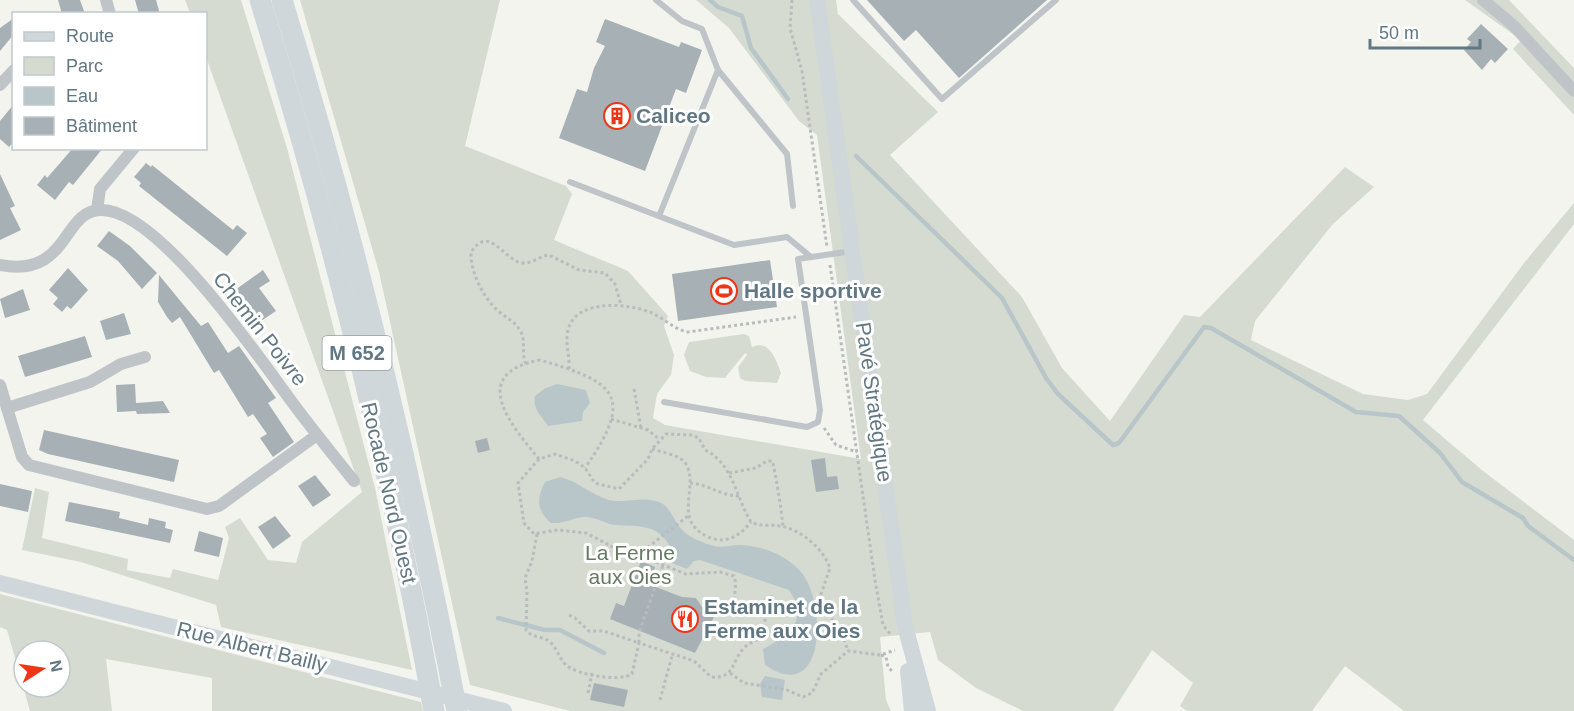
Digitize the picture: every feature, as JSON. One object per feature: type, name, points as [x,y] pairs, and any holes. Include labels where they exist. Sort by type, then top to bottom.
[{"type":"highway","name":"Rocade Nord Ouest","points":[[260,0],[349,318],[405,564],[434,711]]},
{"type":"highway","name":"Rocade Nord Ouest","points":[[282,0],[326,148],[381,356],[457,711]]},
{"type":"main road","name":"Pavé Stratégique","points":[[817,0],[905,626],[912,711]]},
{"type":"main road","name":"Rue Albert Bailly","points":[[0,583],[501,710]]},
{"type":"main road","name":"Pavé Stratégique","points":[[905,626],[928,711]]},
{"type":"street","points":[[1483,0],[1514,26],[1574,91]]},
{"type":"street","points":[[0,85],[12,72]]},
{"type":"street","points":[[0,265],[22,267],[43,261],[83,218],[97,210],[100,189],[132,150]]},
{"type":"street","name":"Chemin Poivre","points":[[97,210],[120,214],[135,223],[192,274],[235,322],[317,435],[354,481]]},
{"type":"street","points":[[7,408],[90,382],[121,363],[145,357]]},
{"type":"street","points":[[0,385],[22,457],[29,465],[207,509],[219,506],[317,435]]},
{"type":"lane","points":[[656,0],[682,21],[702,29],[718,70],[787,154],[794,206]]},
{"type":"lane","points":[[853,0],[942,99],[1056,0]]},
{"type":"lane","points":[[659,216],[718,70]]},
{"type":"lane","points":[[570,182],[734,245],[787,237],[811,257]]},
{"type":"lane","points":[[664,402],[807,427],[818,422],[820,410],[798,259],[852,251]]},
{"type":"path","points":[[792,0],[790,28],[802,71],[883,625]]},
{"type":"path","points":[[526,364],[522,353],[523,335],[511,319],[497,310],[473,270],[471,252],[476,244],[491,242],[519,262],[526,263],[549,255],[579,270],[605,273],[615,284],[621,305]]},
{"type":"path","points":[[569,369],[566,339],[573,317],[582,311],[621,305],[652,313],[680,331],[688,332],[806,315]]},
{"type":"path","points":[[539,459],[501,407],[498,398],[503,379],[526,364],[540,360],[596,380],[609,392],[611,419],[603,441],[585,468]]},
{"type":"path","points":[[634,389],[641,428]]},
{"type":"path","points":[[611,419],[648,430],[659,439]]},
{"type":"path","points":[[818,422],[837,446],[857,452]]},
{"type":"path","points":[[773,596],[750,608],[736,607],[734,602],[737,585],[734,576],[720,572],[686,574],[612,546],[599,537],[579,531],[549,531],[534,534],[524,523],[518,483],[539,459],[555,454],[576,460],[585,468],[595,483],[619,489],[648,459],[659,439],[666,434],[676,433],[699,438],[705,450],[715,455],[728,474],[751,522],[757,525],[783,526],[803,536],[821,551],[830,568],[820,597],[833,623],[844,637],[848,651]]},
{"type":"path","points":[[652,449],[683,460],[690,483],[687,494],[688,516],[704,535],[724,540],[740,534],[751,522]]},
{"type":"path","points":[[728,474],[756,468],[767,461],[772,461],[776,472],[775,486],[783,526]]},
{"type":"path","points":[[690,483],[698,483],[721,495],[740,496]]},
{"type":"path","points":[[638,555],[688,516]]},
{"type":"path","points":[[537,534],[532,561],[525,578],[526,630],[531,636],[549,641],[567,666],[592,674],[617,679],[626,678],[632,674],[639,633],[663,565]]},
{"type":"path","points":[[608,553],[612,546]]},
{"type":"path","points":[[730,673],[744,648],[765,633],[765,614],[761,603]]},
{"type":"path","points":[[569,615],[589,631],[604,631],[672,656],[694,661],[711,677],[730,673],[744,683],[787,690],[803,697],[812,693],[821,674],[848,651],[882,655],[897,650],[906,650]]},
{"type":"path","points":[[882,655],[886,657],[896,681]]},
{"type":"path","points":[[660,700],[672,656]]},
{"type":"path","points":[[588,693],[592,674]]},
{"type":"green space","points":[[185,0],[241,0],[287,148],[375,488],[412,670],[221,627],[216,605],[81,562],[22,550],[35,488],[49,492],[42,538],[128,559],[127,570],[170,578],[173,569],[218,580],[229,538],[225,527],[240,518],[268,560],[296,563],[302,542],[362,492],[207,60],[207,12],[190,12]]},
{"type":"green space","name":"La Ferme aux Oies","points":[[300,0],[500,0],[465,146],[566,186],[572,194],[554,240],[628,271],[668,316],[664,326],[674,355],[671,375],[657,394],[653,418],[665,425],[861,459],[817,135],[799,121],[729,28],[696,0],[836,0],[838,14],[938,112],[890,155],[1022,297],[1062,368],[1110,421],[1184,315],[1200,317],[1345,167],[1374,187],[1333,224],[1255,321],[1251,340],[1363,394],[1408,400],[1427,394],[1524,263],[1574,203],[1574,224],[1423,420],[1483,471],[1574,540],[1574,711],[1404,711],[1345,666],[1312,711],[1187,711],[1180,706],[1193,683],[1152,650],[1113,711],[1023,711],[976,688],[938,660],[930,632],[880,637],[886,700],[891,711],[570,711],[470,685],[379,272]]},
{"type":"green space","points":[[1465,0],[1509,0],[1574,68],[1574,115],[1513,49],[1521,40]]},
{"type":"green space","points":[[744,334],[749,336],[752,347],[763,346],[771,352],[781,373],[777,383],[745,381],[740,378],[738,367],[747,355],[745,353],[725,378],[706,377],[690,371],[684,355],[689,342]]},
{"type":"green space","points":[[0,594],[421,702],[423,711],[212,711],[212,678],[106,659],[112,711],[30,711],[27,699],[72,699],[72,639],[12,639],[12,648],[7,630],[0,627]]},
{"type":"water","points":[[557,384],[586,390],[590,403],[583,412],[582,421],[548,426],[538,413],[534,401],[535,396],[544,389]]},
{"type":"water","points":[[560,477],[609,500],[657,501],[668,509],[686,534],[704,543],[717,547],[741,545],[758,547],[790,562],[802,573],[810,588],[815,607],[817,627],[815,647],[810,663],[800,673],[785,674],[765,665],[763,649],[788,633],[797,618],[795,601],[789,590],[700,560],[694,561],[687,569],[669,562],[670,546],[665,539],[659,533],[640,526],[612,524],[588,517],[551,523],[543,514],[539,499],[545,482]]},
{"type":"water","points":[[765,676],[785,680],[782,700],[762,697],[760,684]]},
{"type":"building","points":[[58,0],[80,0],[84,12],[61,12]]},
{"type":"building","points":[[135,0],[156,0],[159,12],[138,12]]},
{"type":"building","points":[[867,0],[1047,0],[959,78],[916,30],[904,41]]},
{"type":"building","points":[[12,19],[12,36],[0,51],[0,28]]},
{"type":"building","name":"Caliceo","points":[[605,19],[679,47],[681,42],[702,50],[686,93],[676,89],[645,171],[559,138],[577,89],[587,92],[594,68],[605,46],[596,42]]},
{"type":"building","points":[[1481,24],[1508,49],[1495,63],[1491,59],[1482,70],[1464,50],[1471,42],[1467,39]]},
{"type":"building","points":[[12,106],[12,143],[9,147],[0,139],[0,121]]},
{"type":"building","points":[[71,150],[101,150],[73,185],[69,182],[55,200],[37,185],[45,175],[47,178]]},
{"type":"building","points":[[146,163],[151,167],[152,165],[233,230],[237,225],[247,233],[227,256],[139,186],[141,183],[134,177]]},
{"type":"building","points":[[0,174],[15,206],[10,208],[21,230],[0,240]]},
{"type":"building","points":[[109,231],[130,246],[157,273],[142,289],[118,261],[97,246]]},
{"type":"building","name":"Halle sportive","points":[[770,260],[777,307],[678,321],[672,274]]},
{"type":"building","points":[[68,268],[88,290],[71,309],[67,306],[62,312],[53,304],[58,298],[49,290]]},
{"type":"building","points":[[263,270],[270,281],[259,288],[276,311],[258,323],[235,290]]},
{"type":"building","points":[[159,275],[201,326],[208,322],[228,353],[239,346],[276,398],[268,403],[294,442],[273,457],[260,438],[267,434],[253,414],[248,417],[219,370],[214,373],[180,317],[172,323],[167,317],[158,302]]},
{"type":"building","points":[[23,289],[30,310],[5,318],[0,299]]},
{"type":"building","points":[[124,313],[131,334],[106,340],[100,321]]},
{"type":"building","points":[[85,336],[92,357],[25,377],[18,356]]},
{"type":"building","points":[[135,384],[136,403],[163,401],[170,413],[117,412],[116,385]]},
{"type":"building","points":[[44,430],[179,460],[174,482],[48,454],[39,450]]},
{"type":"building","points":[[487,438],[490,450],[478,453],[475,441]]},
{"type":"building","points":[[825,458],[827,477],[837,476],[839,489],[816,492],[811,460]]},
{"type":"building","points":[[315,475],[331,495],[313,507],[298,486]]},
{"type":"building","points":[[0,484],[32,491],[28,512],[0,506]]},
{"type":"building","points":[[69,502],[120,512],[119,518],[148,525],[149,518],[166,522],[165,528],[173,530],[170,543],[65,521]]},
{"type":"building","points":[[275,516],[291,536],[273,549],[258,527]]},
{"type":"building","points":[[199,531],[223,538],[219,557],[194,551]]},
{"type":"building","points":[[641,561],[655,567],[648,584],[682,597],[696,598],[702,607],[716,613],[695,653],[610,619],[616,603],[624,606]]},
{"type":"building","points":[[594,683],[628,690],[624,707],[590,700]]},
{"type":"waterway","points":[[710,0],[718,7],[742,16],[751,48],[788,99]]},
{"type":"waterway","points":[[856,156],[1002,298],[1046,378],[1058,394],[1113,445],[1119,443],[1204,327],[1211,328],[1356,412],[1399,416],[1440,453],[1462,482],[1523,518],[1528,526],[1574,560]]},
{"type":"waterway","points":[[498,618],[545,630],[560,630],[604,653]]},
{"type":"place","name":"Caliceo","points":[[617,116]]},
{"type":"place","name":"Halle sportive","points":[[724,291]]},
{"type":"place","name":"Estaminet de la Ferme aux Oies","points":[[685,619]]}]
